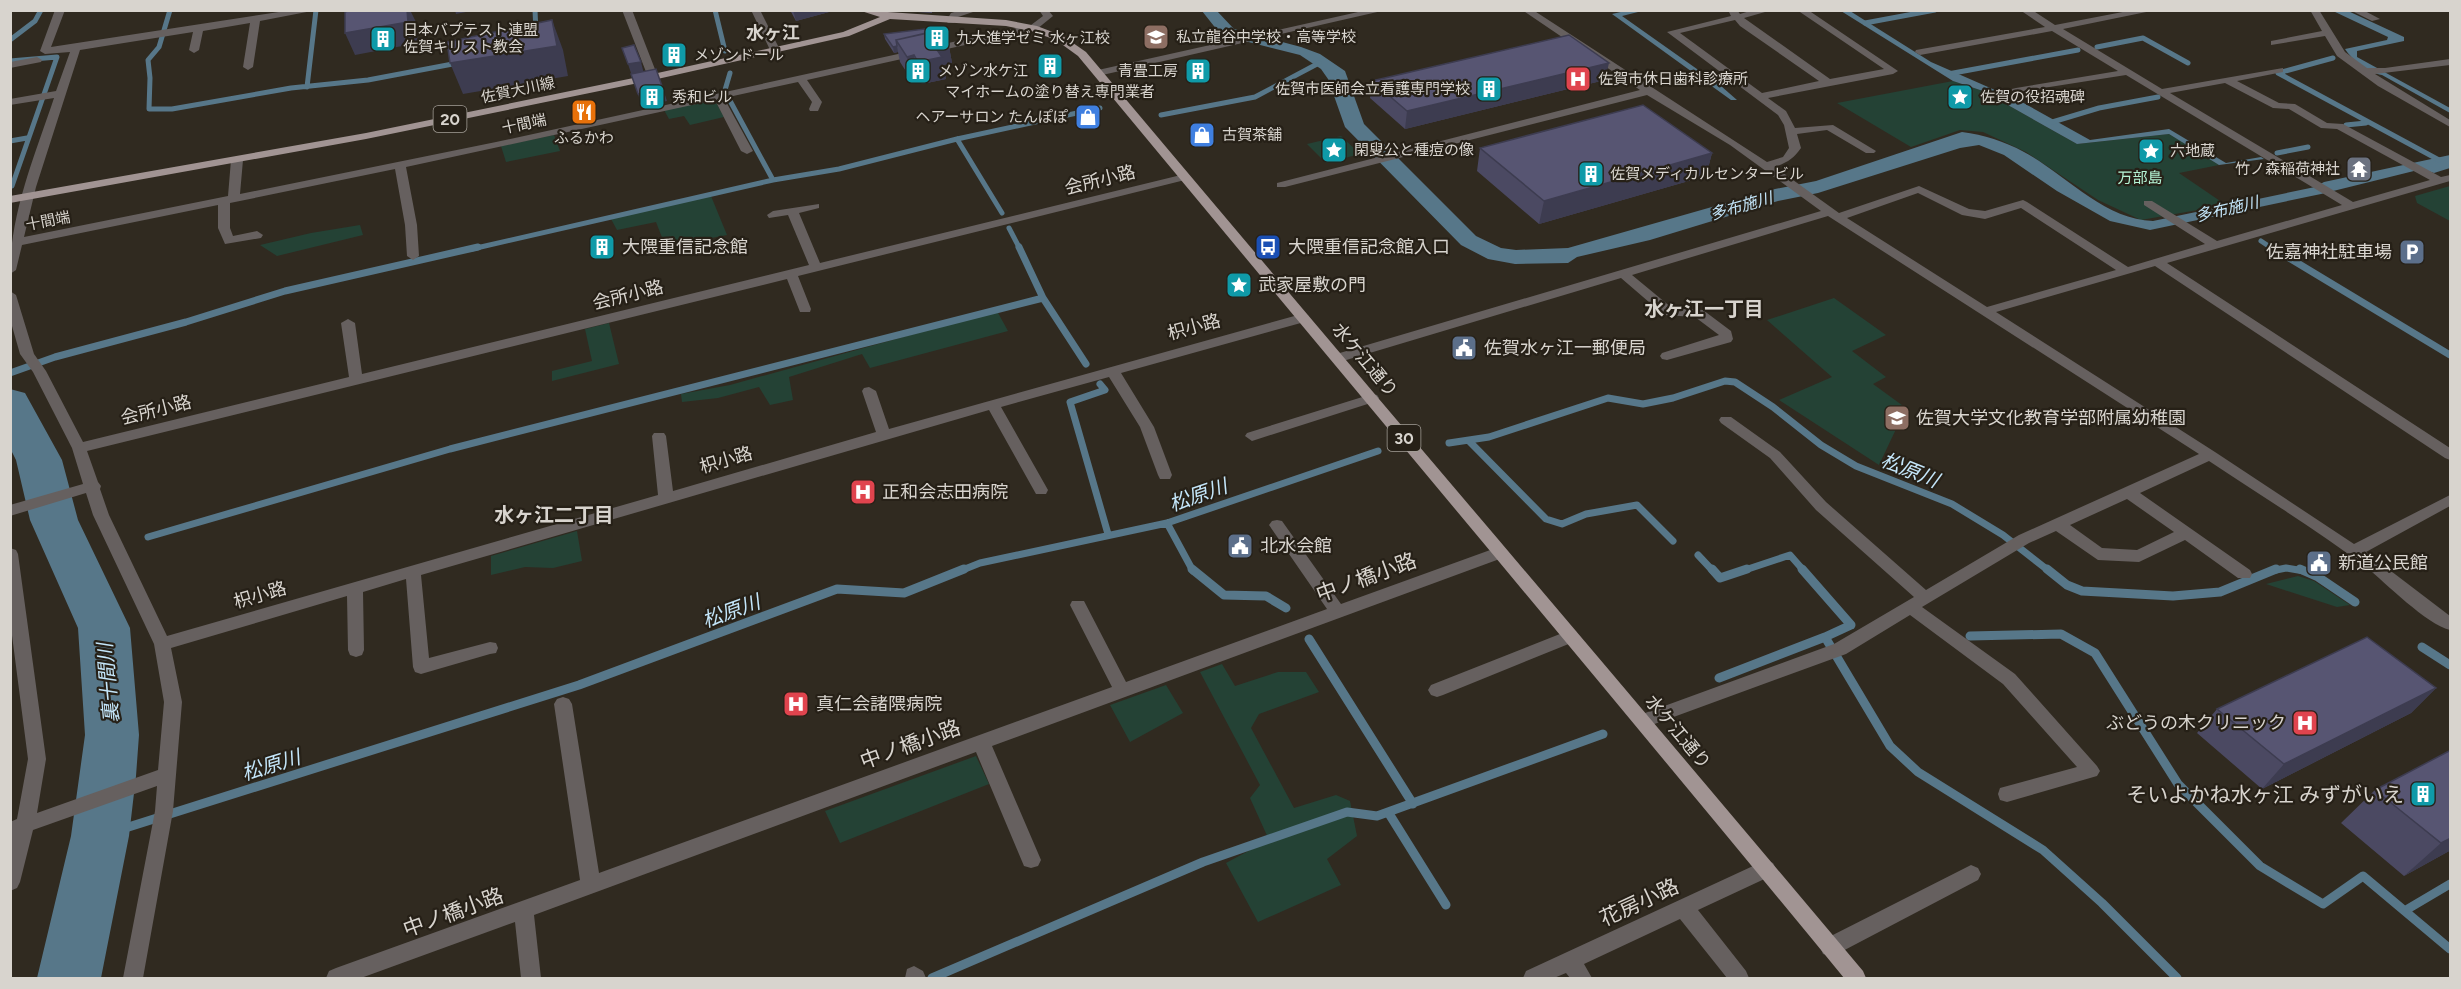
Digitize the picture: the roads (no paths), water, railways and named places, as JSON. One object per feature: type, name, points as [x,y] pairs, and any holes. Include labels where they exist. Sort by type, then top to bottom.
[{"type":"main road","name":"水ケ江通り","points":[[862,10],[886,18],[1034,27],[1071,44],[1372,398],[1499,553],[1643,721],[1856,978]]},
{"type":"main road","name":"佐賀大川線","points":[[10,200],[237,165],[776,52],[846,34],[886,18]]},
{"type":"street","points":[[60,10],[45,51],[162,35],[251,17],[312,11]]},
{"type":"street","points":[[627,10],[653,77]]},
{"type":"street","points":[[755,10],[776,52]]},
{"type":"street","points":[[951,21],[954,15],[975,10]]},
{"type":"street","points":[[1034,27],[1048,16],[1043,10]]},
{"type":"street","points":[[1098,73],[1382,10]]},
{"type":"street","points":[[1526,10],[1648,91],[1734,143],[1834,214],[2210,455],[2354,551],[2388,575],[2425,607],[2451,624]]},
{"type":"street","points":[[1766,166],[1786,159],[1795,148],[1791,132],[1782,113],[1762,96],[1672,32],[1734,14],[1768,10]]},
{"type":"street","points":[[1762,96],[1893,71],[1801,10]]},
{"type":"street","points":[[2024,10],[2352,206]]},
{"type":"street","points":[[1920,52],[2152,10]]},
{"type":"street","points":[[2314,10],[2341,54],[2364,71],[2451,124]]},
{"type":"street","points":[[2354,10],[2375,19]]},
{"type":"street","points":[[1734,14],[1828,82]]},
{"type":"street","points":[[248,68],[251,17]]},
{"type":"street","name":"十間端","points":[[19,242],[400,165],[1034,27]]},
{"type":"street","points":[[194,50],[198,29]]},
{"type":"street","points":[[2274,43],[2328,33]]},
{"type":"street","points":[[10,270],[56,95],[76,48]]},
{"type":"street","points":[[10,65],[37,60]]},
{"type":"street","points":[[2364,71],[2385,71],[2451,62]]},
{"type":"street","points":[[2161,92],[2279,70]]},
{"type":"street","points":[[2016,91],[2128,72]]},
{"type":"street","points":[[800,78],[817,102],[814,109]]},
{"type":"street","points":[[2227,80],[2277,106],[2291,106],[2325,126],[2338,126],[2425,173],[2445,180]]},
{"type":"street","points":[[1281,185],[1648,91]]},
{"type":"street","points":[[10,102],[56,95]]},
{"type":"street","points":[[718,96],[747,151]]},
{"type":"street","points":[[1791,132],[1829,127],[1870,151]]},
{"type":"street","points":[[237,165],[224,228],[229,241],[257,235]]},
{"type":"street","points":[[400,165],[411,225],[413,256]]},
{"type":"street","name":"会所小路","points":[[79,448],[1185,177]]},
{"type":"street","points":[[1986,311],[2445,180]]},
{"type":"street","points":[[1338,358],[1622,273],[1919,189],[1966,212],[1986,216],[2023,204],[2126,271]]},
{"type":"street","points":[[2148,203],[2215,245]]},
{"type":"street","points":[[773,216],[815,206]]},
{"type":"street","points":[[792,211],[816,268]]},
{"type":"street","points":[[2157,262],[2451,455]]},
{"type":"street","points":[[1622,273],[1669,312],[1698,313],[1726,334],[1726,339],[1667,356]]},
{"type":"street","points":[[791,274],[805,309]]},
{"type":"street","points":[[10,295],[27,354],[79,448],[89,488],[162,644],[173,702],[164,816],[133,978]]},
{"type":"street","name":"枳小路","points":[[162,644],[992,404],[1303,318]]},
{"type":"street","points":[[348,323],[356,380]]},
{"type":"street","points":[[1112,370],[1147,427],[1165,475]]},
{"type":"street","points":[[869,391],[884,435]]},
{"type":"street","points":[[1252,436],[1372,398]]},
{"type":"street","points":[[992,404],[1041,490]]},
{"type":"street","points":[[1726,420],[1775,455],[1821,506],[1918,602],[2009,679],[2091,771],[2007,794]]},
{"type":"street","points":[[659,436],[666,498]]},
{"type":"street","points":[[1643,721],[1832,652],[2024,539],[2210,455]]},
{"type":"street","points":[[13,510],[89,488]]},
{"type":"street","points":[[2128,492],[2244,574]]},
{"type":"street","points":[[2354,551],[2451,500]]},
{"type":"street","points":[[2058,524],[2098,554],[2139,556],[2186,533]]},
{"type":"street","points":[[1277,525],[1338,612]]},
{"type":"street","name":"中ノ橋小路","points":[[336,978],[1499,553]]},
{"type":"street","points":[[10,554],[37,759],[25,825],[10,882]]},
{"type":"street","points":[[413,571],[421,667],[490,648]]},
{"type":"street","points":[[355,588],[356,650]]},
{"type":"street","points":[[1078,605],[1122,691]]},
{"type":"street","points":[[1437,690],[1570,636]]},
{"type":"street","points":[[563,704],[591,885]]},
{"type":"street","points":[[981,742],[1030,860]]},
{"type":"street","points":[[25,825],[167,775]]},
{"type":"street","name":"花房小路","points":[[1533,978],[1766,869]]},
{"type":"street","points":[[1830,947],[1971,874]]},
{"type":"street","points":[[1684,908],[1738,978]]},
{"type":"street","points":[[524,910],[531,978]]},
{"type":"street","points":[[1570,961],[1582,978]]},
{"type":"water","name":"多布施川","points":[[1202,11],[1217,11],[1234,29],[1320,54],[1345,71],[1364,124],[1476,236],[1501,248],[1516,250],[1568,248],[1775,189],[1816,181],[1962,132],[1994,139],[2016,148],[2039,161],[2101,205],[2135,219],[2153,221],[2315,187],[2324,182],[2450,155],[2450,168],[2434,173],[2422,169],[2321,194],[2150,230],[2110,221],[2057,191],[2004,155],[1979,145],[1960,148],[1818,193],[1778,201],[1650,240],[1577,257],[1568,263],[1515,264],[1488,259],[1461,245],[1345,127],[1328,79],[1321,69],[1300,55],[1221,35]]},
{"type":"water","points":[[1642,11],[1622,16],[1721,86],[1737,100],[1731,100],[1612,14]]},
{"type":"water","points":[[1841,11],[1850,11],[1931,62],[2020,101],[2090,140],[2169,129],[2226,163],[2261,157],[2264,159],[2219,165],[2169,134],[2077,144],[1983,91],[1953,81]]},
{"type":"water","points":[[2333,11],[2348,11],[2404,37],[2404,41],[2357,51],[2357,57],[2450,108],[2450,113],[2356,62],[2345,49],[2387,40],[2388,37]]},
{"type":"waterway","points":[[10,40],[35,21],[41,10]]},
{"type":"waterway","points":[[170,10],[159,47],[148,60],[149,109],[172,109],[307,86]]},
{"type":"waterway","points":[[307,86],[316,10]]},
{"type":"waterway","points":[[535,10],[536,33]]},
{"type":"waterway","points":[[715,10],[725,51]]},
{"type":"waterway","points":[[1865,23],[1935,10]]},
{"type":"waterway","points":[[2097,47],[2143,38],[2188,63]]},
{"type":"waterway","points":[[1948,74],[2078,50]]},
{"type":"waterway","points":[[10,61],[57,57],[12,186]]},
{"type":"waterway","points":[[2333,58],[2278,73],[2439,160]]},
{"type":"waterway","points":[[307,86],[368,80],[458,63]]},
{"type":"waterway","points":[[1161,115],[1255,97],[1319,63]]},
{"type":"waterway","points":[[725,90],[730,73]]},
{"type":"waterway","points":[[728,97],[773,180]]},
{"type":"waterway","points":[[2049,123],[2099,108],[2158,97]]},
{"type":"waterway","points":[[957,139],[1100,108]]},
{"type":"waterway","points":[[2346,125],[2366,123]]},
{"type":"waterway","points":[[10,141],[27,138]]},
{"type":"waterway","points":[[773,180],[839,169],[957,139]]},
{"type":"waterway","points":[[957,139],[1002,213]]},
{"type":"waterway","points":[[2277,153],[2308,147]]},
{"type":"waterway","points":[[472,249],[773,180]]},
{"type":"waterway","points":[[1009,228],[1019,248]]},
{"type":"waterway","points":[[2261,241],[2273,249]]},
{"type":"waterway","points":[[10,373],[55,357],[186,322],[285,291],[478,247]]},
{"type":"waterway","points":[[2271,247],[2450,355]]},
{"type":"waterway","points":[[1019,248],[1043,298]]},
{"type":"waterway","points":[[148,537],[450,449],[1043,298]]},
{"type":"waterway","points":[[1043,298],[1086,364]]},
{"type":"waterway","name":"松原川","points":[[1449,443],[1489,437],[1608,398],[1643,404],[1673,398],[1725,381],[1735,382],[1773,407],[1821,445],[1856,466],[1952,504],[2003,535],[2049,571]]},
{"type":"waterway","points":[[1100,384],[1105,390],[1070,402],[1108,534]]},
{"type":"waterway","name":"裏十間川","points":[[10,403],[39,460],[54,520],[104,628],[112,735],[108,776],[100,836],[69,978]]},
{"type":"waterway","points":[[1469,441],[1546,519],[1562,524],[1586,514],[1637,505],[1673,541]]},
{"type":"waterway","name":"松原川","points":[[1167,523],[1378,451]]},
{"type":"waterway","name":"松原川","points":[[960,571],[980,563],[1167,523]]},
{"type":"waterway","points":[[1167,523],[1193,571]]},
{"type":"waterway","points":[[1698,555],[1713,571]]},
{"type":"waterway","points":[[1742,571],[1790,555],[1804,571]]},
{"type":"waterway","name":"松原川","points":[[2271,571],[2286,568],[2304,571]]},
{"type":"waterway","name":"松原川","points":[[100,836],[579,685],[837,589],[904,593],[964,569]]},
{"type":"waterway","points":[[1192,569],[1224,595],[1266,596],[1286,608]]},
{"type":"waterway","points":[[1712,569],[1720,578],[1747,569]]},
{"type":"waterway","points":[[1802,569],[1851,625],[1825,637]]},
{"type":"waterway","name":"松原川","points":[[2047,569],[2067,585],[2082,591],[2173,596],[2220,592],[2271,571]]},
{"type":"waterway","name":"松原川","points":[[2271,571],[2276,569]]},
{"type":"waterway","name":"松原川","points":[[2300,569],[2318,577],[2355,602]]},
{"type":"waterway","points":[[1970,636],[2061,634],[2095,653],[2178,784],[2260,866],[2323,904],[2363,876],[2450,949]]},
{"type":"waterway","points":[[1719,678],[1825,637]]},
{"type":"waterway","points":[[1825,637],[1890,746],[1918,772],[2043,850],[2102,903],[2177,978]]},
{"type":"waterway","points":[[1309,639],[1412,803]]},
{"type":"waterway","points":[[2422,647],[2450,665]]},
{"type":"waterway","points":[[1412,803],[1603,734]]},
{"type":"waterway","points":[[1388,812],[1412,803]]},
{"type":"waterway","points":[[932,978],[1203,862],[1347,812],[1377,816],[1388,812]]},
{"type":"waterway","points":[[1388,812],[1446,905]]},
{"type":"waterway","points":[[2406,910],[2450,884]]},
{"type":"place","name":"私立龍谷中学校・高等学校","points":[[1156,37]]},
{"type":"place","name":"九大進学ゼミ 水ヶ江校","points":[[937,38]]},
{"type":"place","name":"日本バプテスト連盟 佐賀キリスト教会","points":[[383,39]]},
{"type":"place","name":"メゾンドール","points":[[674,55]]},
{"type":"place","name":"マイホームの塗り替え専門業者","points":[[1050,66]]},
{"type":"place","name":"メゾン水ケ江","points":[[918,71]]},
{"type":"place","name":"青畳工房","points":[[1198,71]]},
{"type":"place","name":"佐賀市休日歯科診療所","points":[[1578,79]]},
{"type":"place","name":"佐賀市医師会立看護専門学校","points":[[1489,89]]},
{"type":"place","name":"秀和ビル","points":[[652,97]]},
{"type":"place","name":"佐賀の役招魂碑","points":[[1960,97]]},
{"type":"place","name":"ふるかわ","points":[[584,112]]},
{"type":"place","name":"ヘアーサロン たんぽぽ","points":[[1088,117]]},
{"type":"place","name":"古賀茶舗","points":[[1202,135]]},
{"type":"place","name":"閑叟公と種痘の像","points":[[1334,150]]},
{"type":"place","name":"六地蔵","points":[[2151,151]]},
{"type":"place","name":"竹ノ森稲荷神社","points":[[2359,169]]},
{"type":"place","name":"佐賀メディカルセンタービル","points":[[1591,174]]},
{"type":"place","name":"大隈重信記念館","points":[[602,247]]},
{"type":"place","name":"大隈重信記念館入口","points":[[1268,247]]},
{"type":"place","name":"佐嘉神社駐車場","points":[[2412,252]]},
{"type":"place","name":"武家屋敷の門","points":[[1239,285]]},
{"type":"place","name":"佐賀水ヶ江一郵便局","points":[[1464,348]]},
{"type":"place","name":"佐賀大学文化教育学部附属幼稚園","points":[[1897,418]]},
{"type":"place","name":"正和会志田病院","points":[[863,492]]},
{"type":"place","name":"北水会館","points":[[1240,546]]},
{"type":"place","name":"新道公民館","points":[[2319,563]]},
{"type":"place","name":"真仁会諸隈病院","points":[[796,704]]},
{"type":"place","name":"ぶどうの木クリニック","points":[[2305,723]]},
{"type":"place","name":"そいよかね水ヶ江 みずがいえ","points":[[2423,794]]},
{"type":"district","name":"水ヶ江","points":[[773,33]]},
{"type":"district","name":"水ヶ江一丁目","points":[[1704,309]]},
{"type":"district","name":"水ヶ江二丁目","points":[[554,515]]},
{"type":"park label","name":"万部島","points":[[2140,178]]}]
